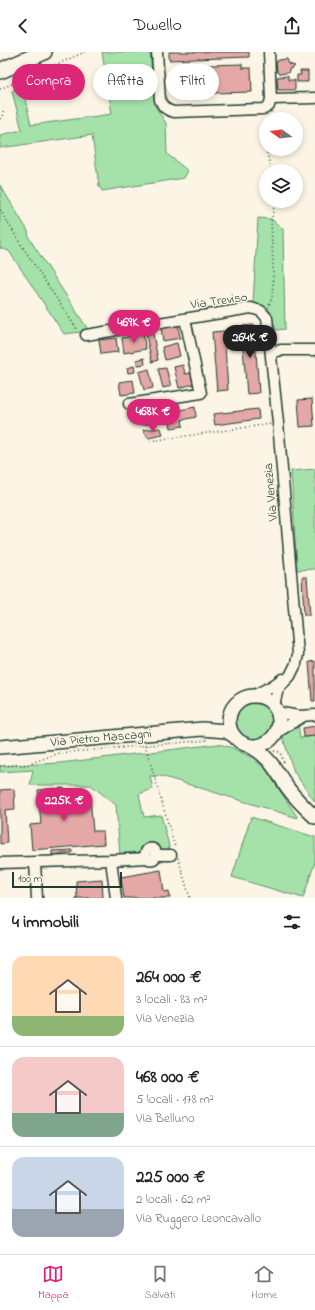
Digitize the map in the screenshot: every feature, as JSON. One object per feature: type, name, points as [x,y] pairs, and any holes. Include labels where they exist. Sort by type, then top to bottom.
[{"type":"highway","points":[[0,71],[44,52]]},
{"type":"main road","points":[[275,766],[271,751],[273,736],[279,722],[276,710],[265,699],[253,696],[248,697],[238,702],[230,715],[230,726],[234,736],[241,743],[250,746],[263,754],[275,766],[288,788],[299,802],[315,817]]},
{"type":"main road","name":"Via Pietro Mascagni","points":[[0,747],[144,740],[202,729],[220,721],[232,710]]},
{"type":"main road","name":"Via Pietro Mascagni","points":[[202,729],[226,731],[234,736]]},
{"type":"main road","points":[[250,746],[258,746],[273,736]]},
{"type":"street","points":[[157,52],[160,100],[162,106],[167,110],[174,112],[264,109],[269,106],[271,99],[269,52]]},
{"type":"street","points":[[271,99],[315,98]]},
{"type":"street","name":"Via Treviso","points":[[86,335],[250,308],[263,313]]},
{"type":"street","name":"Via Venezia","points":[[263,313],[267,318],[271,353],[298,654],[292,673],[278,689],[275,701],[276,710]]},
{"type":"street","points":[[129,404],[201,393],[185,319]]},
{"type":"street","points":[[271,353],[281,350],[315,350]]},
{"type":"street","points":[[253,696],[292,673]]},
{"type":"street","points":[[276,710],[302,717],[315,715]]},
{"type":"street","points":[[273,736],[302,717]]},
{"type":"street","points":[[0,863],[111,860],[175,853]]},
{"type":"street","points":[[111,860],[116,898]]},
{"type":"street","points":[[35,863],[37,898]]},
{"type":"path","points":[[0,89],[85,52]]},
{"type":"path","points":[[0,119],[4,108]]},
{"type":"path","points":[[263,313],[270,304],[272,297],[273,265],[271,222],[274,208]]},
{"type":"path","points":[[0,210],[80,333],[86,335]]},
{"type":"path","points":[[150,441],[278,423]]},
{"type":"path","points":[[144,740],[175,853],[190,898]]},
{"type":"path","points":[[0,766],[29,764],[59,753],[144,740],[210,740]]},
{"type":"green space","points":[[102,52],[150,52],[151,64],[104,64]]},
{"type":"green space","points":[[14,100],[25,100],[31,125],[112,114],[110,100],[154,100],[155,106],[166,123],[167,154],[188,171],[184,178],[102,191],[99,186],[92,135],[0,148],[0,135],[22,130]]},
{"type":"green space","points":[[0,185],[28,231],[29,238],[89,331],[64,334],[9,251],[0,248]]},
{"type":"green space","points":[[258,218],[271,219],[283,229],[285,329],[276,330],[270,311],[253,303]]},
{"type":"green space","points":[[315,469],[315,569],[297,570],[291,471]]},
{"type":"green space","points":[[250,701],[258,701],[266,704],[272,710],[275,722],[272,734],[266,740],[258,743],[250,743],[242,740],[236,734],[233,726],[233,718],[236,710],[242,704]]},
{"type":"green space","points":[[298,723],[300,738],[315,736],[315,802],[294,772],[283,738],[287,732]]},
{"type":"green space","points":[[218,744],[230,747],[251,757],[265,768],[298,818],[161,776],[150,776],[153,789],[139,794],[144,817],[161,815],[170,850],[159,851],[154,846],[148,845],[138,854],[120,855],[116,805],[91,785],[30,785],[33,770],[0,772],[0,766],[60,763]]},
{"type":"green space","points":[[251,817],[315,837],[315,862],[303,898],[232,877]]},
{"type":"building","points":[[169,52],[249,52],[249,57],[169,60]]},
{"type":"building","points":[[287,59],[289,64],[295,66],[289,69],[289,72],[287,73],[279,74],[277,72],[276,62]]},
{"type":"building","points":[[242,64],[242,68],[251,68],[252,92],[219,93],[219,65]]},
{"type":"building","points":[[300,71],[308,71],[308,82],[297,82],[297,75],[301,75]]},
{"type":"building","points":[[288,76],[288,80],[295,80],[295,90],[278,90],[277,77]]},
{"type":"building","points":[[178,325],[180,338],[163,341],[161,328]]},
{"type":"building","points":[[254,325],[259,393],[247,394],[241,326]]},
{"type":"building","points":[[224,331],[228,390],[217,391],[212,332]]},
{"type":"building","points":[[143,334],[146,349],[124,353],[122,338]]},
{"type":"building","points":[[153,334],[158,360],[152,362],[146,335]]},
{"type":"building","points":[[116,338],[118,352],[101,354],[99,340]]},
{"type":"building","points":[[177,343],[180,356],[165,360],[162,347]]},
{"type":"building","points":[[144,358],[145,364],[138,365],[136,360]]},
{"type":"building","points":[[183,365],[185,374],[191,373],[193,384],[179,388],[174,367]]},
{"type":"building","points":[[134,366],[135,372],[128,373],[127,368]]},
{"type":"building","points":[[166,368],[171,386],[163,388],[158,369]]},
{"type":"building","points":[[149,369],[153,388],[144,390],[139,372]]},
{"type":"building","points":[[133,380],[135,393],[121,395],[119,382]]},
{"type":"building","points":[[312,399],[314,426],[300,427],[298,400]]},
{"type":"building","points":[[179,404],[180,410],[195,407],[196,417],[182,420],[183,426],[171,428],[168,406]]},
{"type":"building","points":[[153,407],[155,423],[142,425],[139,409]]},
{"type":"building","points":[[258,409],[259,419],[215,425],[213,414]]},
{"type":"building","points":[[161,428],[163,435],[148,438],[143,430]]},
{"type":"building","points":[[302,577],[307,577],[310,615],[304,615]]},
{"type":"building","points":[[315,661],[315,701],[312,701],[309,662]]},
{"type":"building","points":[[315,726],[315,736],[304,737],[303,728]]},
{"type":"building","points":[[64,788],[65,800],[90,798],[93,831],[103,831],[104,844],[32,850],[30,825],[41,824],[38,790]]},
{"type":"building","points":[[14,789],[15,809],[5,810],[7,843],[0,844],[0,790]]},
{"type":"building","points":[[72,850],[72,853],[52,855],[52,851]]},
{"type":"building","points":[[161,870],[164,892],[169,891],[170,898],[124,898],[121,877]]},
{"type":"building","points":[[102,879],[103,898],[77,898],[76,881]]}]
